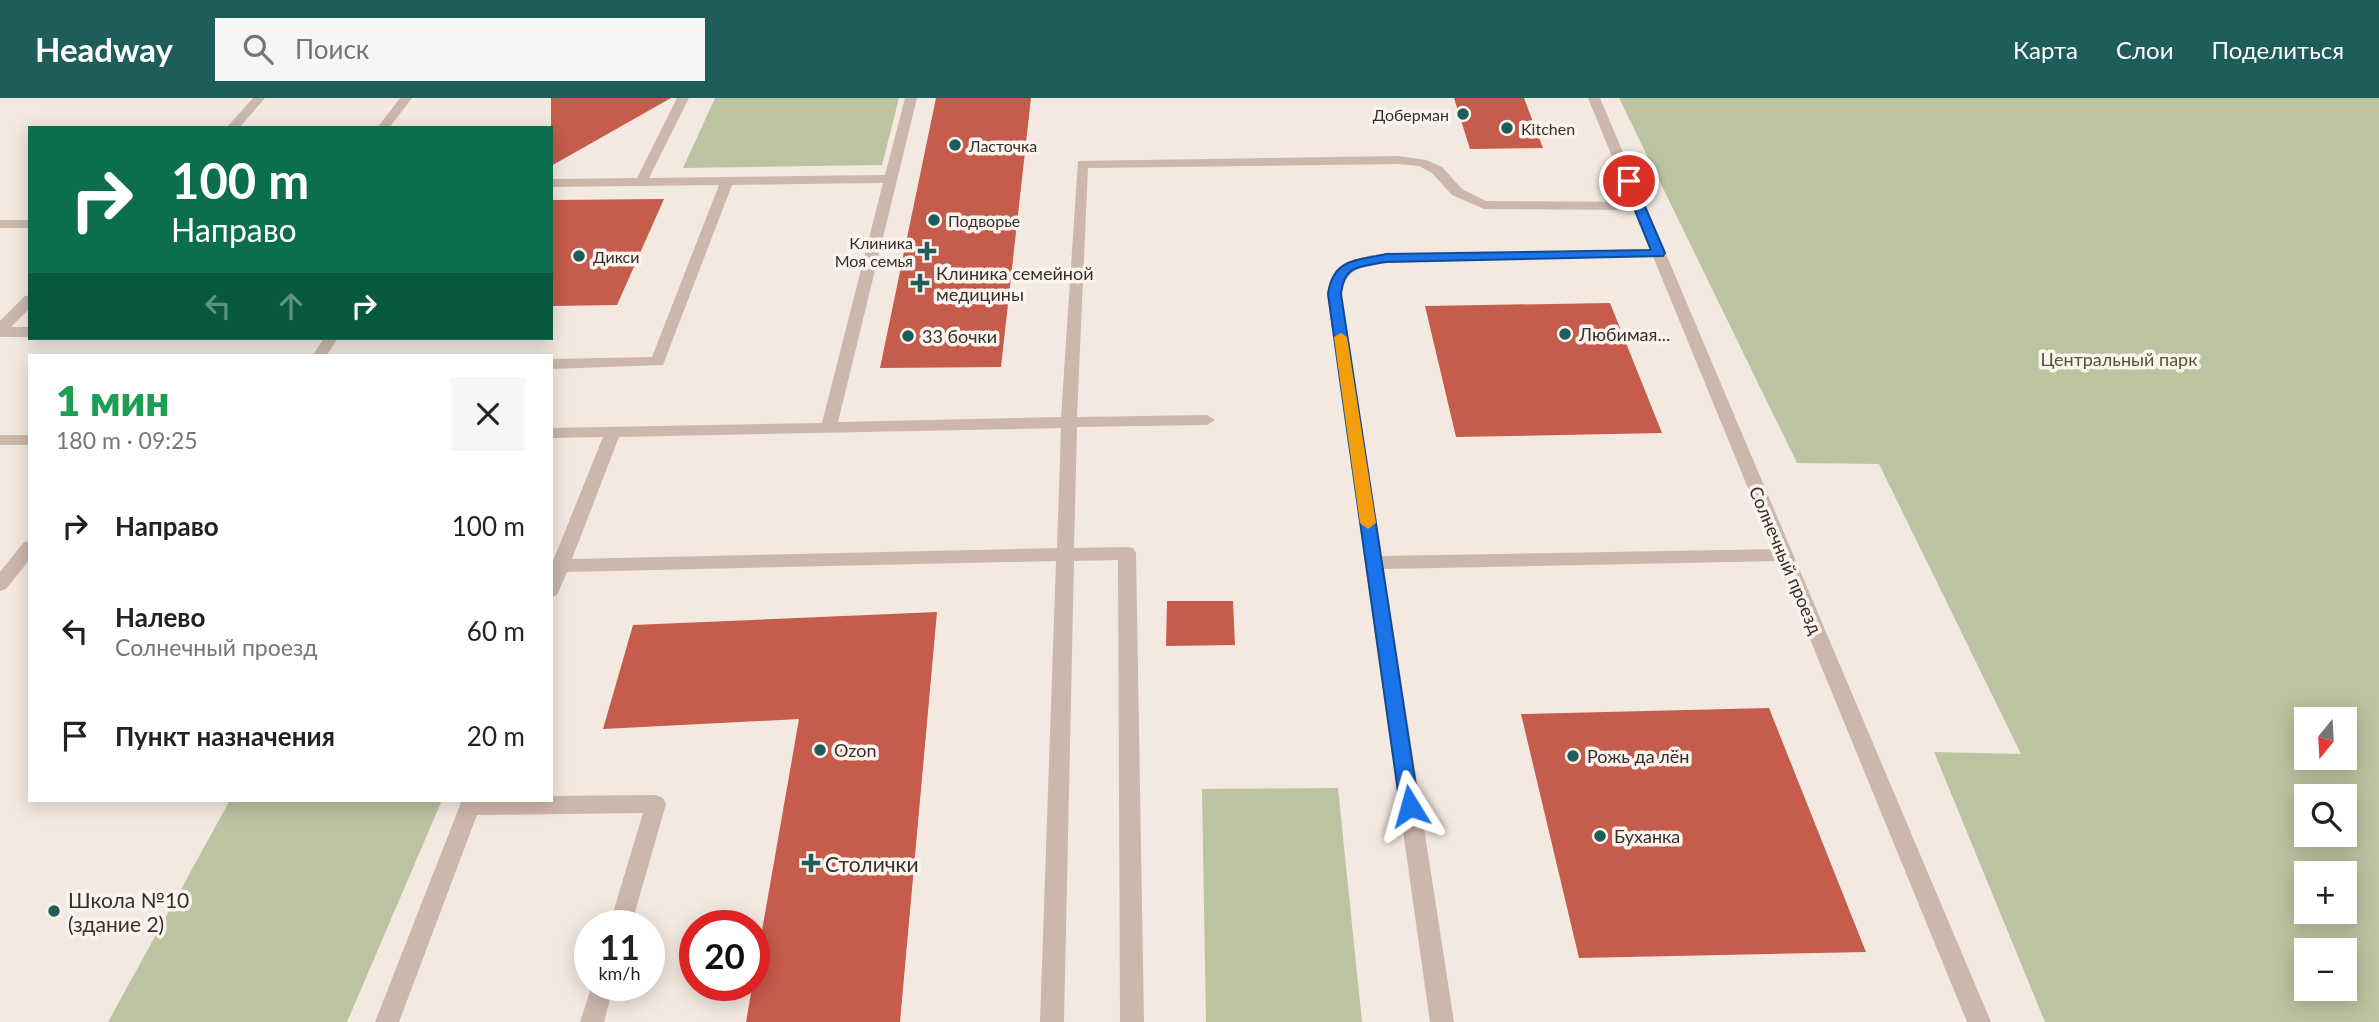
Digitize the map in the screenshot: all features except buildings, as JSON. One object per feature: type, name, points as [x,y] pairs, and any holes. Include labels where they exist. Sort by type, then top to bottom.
[{"type":"street","points":[[234,126],[259,98]]},
{"type":"street","points":[[385,126],[406,98]]},
{"type":"street","points":[[642,182],[683,98]]},
{"type":"street","points":[[829,428],[911,98]]},
{"type":"street","name":"Солнечный проезд","points":[[1594,98],[1979,1022]]},
{"type":"street","points":[[1052,1022],[1063,554],[1083,164],[1398,160],[1422,163],[1437,170],[1457,192],[1483,205],[1639,206]]},
{"type":"street","points":[[553,183],[890,179]]},
{"type":"street","points":[[553,364],[658,362],[727,181]]},
{"type":"street","points":[[0,224],[28,224]]},
{"type":"street","points":[[1442,1022],[1334,294],[1336,278],[1347,267],[1371,259],[1659,253]]},
{"type":"street","points":[[0,331],[28,301]]},
{"type":"street","points":[[0,331],[28,332]]},
{"type":"street","points":[[553,433],[1207,420]]},
{"type":"street","points":[[553,585],[613,433]]},
{"type":"street","points":[[0,440],[28,440]]},
{"type":"street","points":[[0,584],[28,549]]},
{"type":"street","points":[[561,566],[1127,553],[1132,1022]]},
{"type":"street","points":[[1374,563],[1784,555]]},
{"type":"street","points":[[387,1022],[470,803],[656,804],[625,910]]},
{"type":"street","points":[[592,1022],[598,1001]]},
{"type":"green space","points":[[715,98],[899,98],[882,165],[683,168]]},
{"type":"green space","name":"Центральный парк","points":[[1619,98],[2379,98],[2379,1022],[2045,1022],[1934,752],[2021,754],[1879,464],[1797,463]]},
{"type":"green space","points":[[1338,788],[1362,1022],[1206,1022],[1202,789]]},
{"type":"green space","points":[[229,802],[441,802],[347,1022],[108,1022]]},
{"type":"slow traffic","points":[[1341,337],[1368,523]]},
{"type":"place","name":"Доберман","points":[[1463,114]]},
{"type":"place","name":"Kitchen","points":[[1507,128]]},
{"type":"place","name":"Ласточка","points":[[955,145]]},
{"type":"place","name":"Подворье","points":[[934,220]]},
{"type":"place","name":"Клиника Моя семья","points":[[927,251]]},
{"type":"place","name":"Дикси","points":[[579,256]]},
{"type":"place","name":"Клиника семейной медицины","points":[[920,283]]},
{"type":"place","name":"Любимая...","points":[[1565,334]]},
{"type":"place","name":"33 бочки","points":[[908,336]]},
{"type":"place","name":"Ozon","points":[[820,750]]},
{"type":"place","name":"Рожь да лён","points":[[1573,756]]},
{"type":"place","name":"Буханка","points":[[1600,836]]},
{"type":"place","name":"Столички","points":[[811,863]]},
{"type":"place","name":"Школа №10 (здание 2)","points":[[54,911]]},
{"type":"route","points":[[1410,806],[1334,294],[1336,278],[1347,267],[1371,259],[1659,253],[1629,181]]}]
